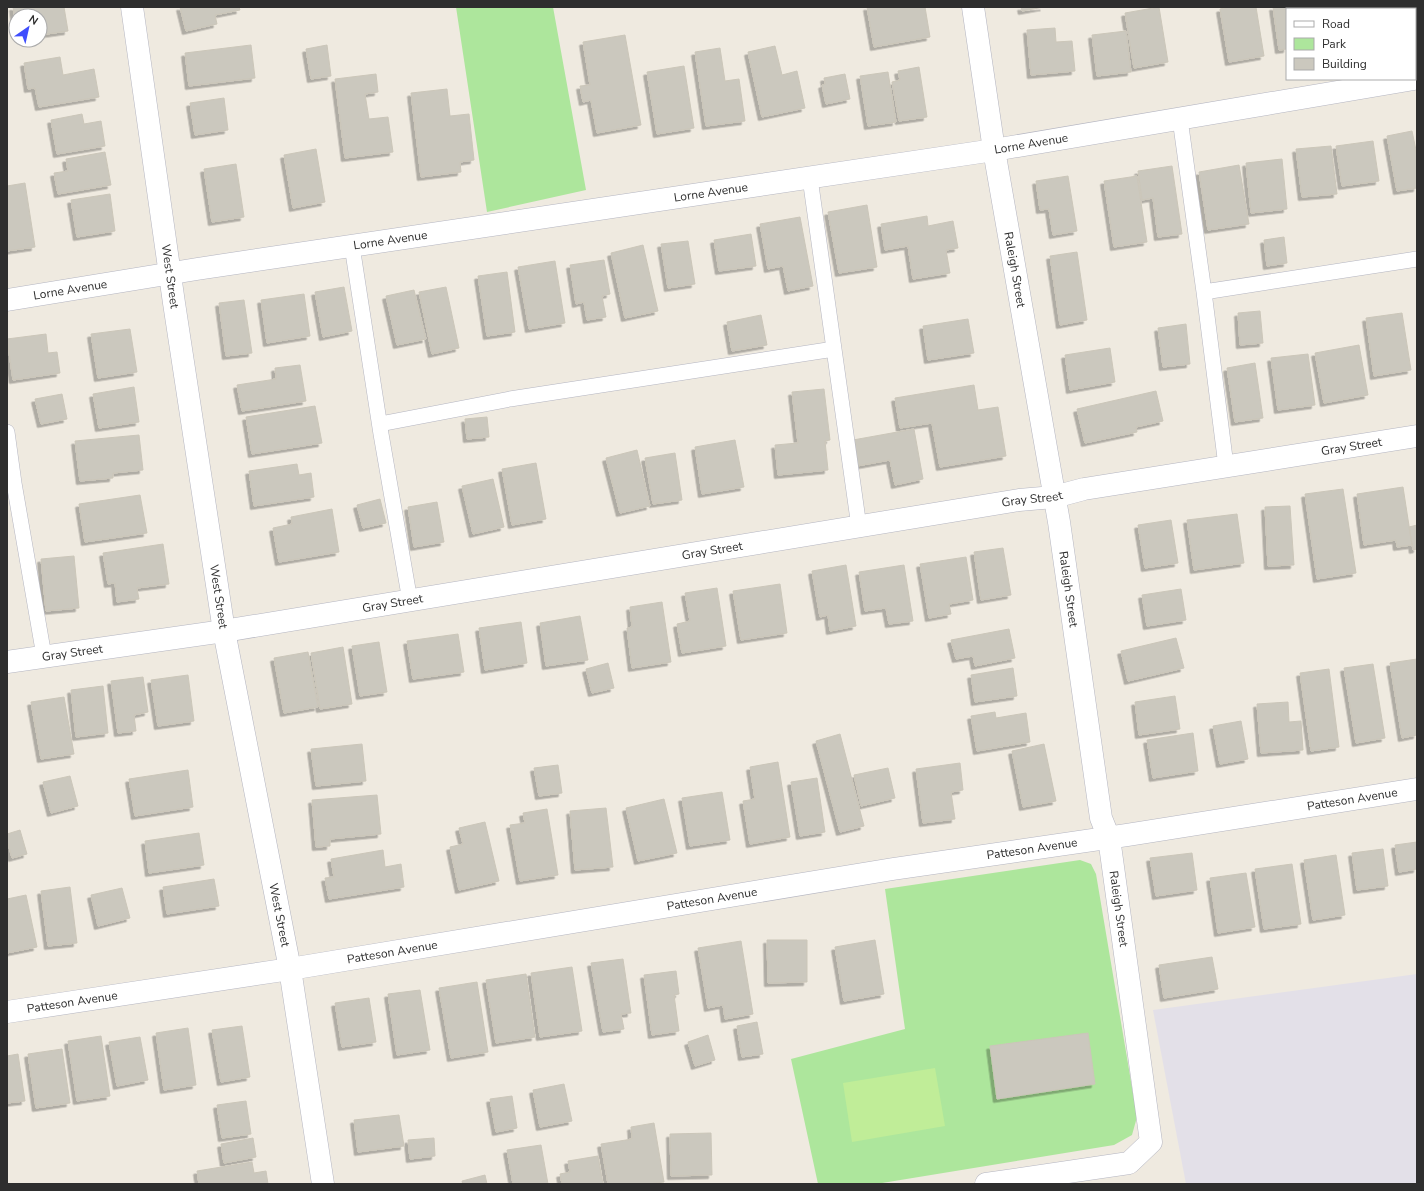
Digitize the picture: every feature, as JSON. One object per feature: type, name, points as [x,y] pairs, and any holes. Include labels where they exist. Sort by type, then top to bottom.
[{"type":"street","name":"West Street","points":[[132,7],[170,274],[224,631],[290,969],[323,1184]]},
{"type":"street","name":"Raleigh Street","points":[[973,7],[994,150],[1059,522],[1101,818],[1109,838],[1151,1142],[1129,1163],[986,1184]]},
{"type":"street","name":"Lorne Avenue","points":[[7,300],[352,246],[994,150],[1409,80]]},
{"type":"street","name":"Gray Street","points":[[7,662],[224,631],[1019,500],[1054,497],[1084,489],[1417,436]]},
{"type":"street","name":"Patteson Avenue","points":[[7,1012],[290,969],[893,869],[1109,838],[1417,789]]},
{"type":"lane","points":[[1180,119],[1226,466]]},
{"type":"lane","points":[[810,178],[859,527]]},
{"type":"lane","points":[[352,246],[410,601]]},
{"type":"lane","points":[[1204,292],[1417,259]]},
{"type":"lane","points":[[380,424],[510,399],[834,349]]},
{"type":"lane","points":[[7,432],[11,483],[44,656]]},
{"type":"shaded area","points":[[1417,974],[1417,1184],[1186,1184],[1153,1010]]},
{"type":"green space","points":[[456,7],[553,7],[586,190],[487,212]]},
{"type":"green space","points":[[1080,860],[1091,864],[1096,874],[1137,1117],[1132,1135],[1114,1145],[876,1184],[818,1184],[791,1059],[905,1029],[885,889]]},
{"type":"green space","points":[[935,1068],[945,1126],[852,1142],[843,1083]]},
{"type":"building","points":[[64,7],[68,31],[48,34],[48,8],[13,8]]},
{"type":"building","points":[[180,7],[239,7],[240,10],[215,15],[217,24],[186,31]]},
{"type":"building","points":[[867,7],[925,7],[930,37],[874,47]]},
{"type":"building","points":[[1021,7],[1044,7],[1022,11]]},
{"type":"building","points":[[1159,7],[1168,62],[1134,68],[1125,13]]},
{"type":"building","points":[[1229,7],[1256,7],[1264,56],[1229,62],[1220,9]]},
{"type":"building","points":[[1273,7],[1308,7],[1286,8],[1286,49],[1279,50]]},
{"type":"building","points":[[1317,7],[1359,7],[1359,8]]},
{"type":"building","points":[[1417,7],[1417,21],[1416,8],[1392,8]]},
{"type":"building","points":[[1055,28],[1056,42],[1072,41],[1075,71],[1031,75],[1027,30]]},
{"type":"building","points":[[1126,31],[1131,72],[1097,76],[1092,35]]},
{"type":"building","points":[[625,35],[641,125],[597,133],[591,100],[583,102],[580,86],[590,85],[583,42]]},
{"type":"building","points":[[251,45],[255,78],[189,86],[185,53]]},
{"type":"building","points":[[327,45],[331,76],[311,79],[306,49]]},
{"type":"building","points":[[775,46],[782,75],[797,71],[805,108],[762,117],[748,52]]},
{"type":"building","points":[[720,48],[725,81],[739,79],[745,121],[706,126],[695,52]]},
{"type":"building","points":[[60,57],[63,75],[94,69],[99,97],[39,107],[35,88],[28,89],[24,63]]},
{"type":"building","points":[[684,66],[694,128],[657,134],[647,72]]},
{"type":"building","points":[[919,67],[927,117],[899,121],[892,82],[900,80],[898,71]]},
{"type":"building","points":[[888,72],[896,122],[868,126],[860,76]]},
{"type":"building","points":[[376,74],[378,92],[365,94],[369,119],[388,117],[393,152],[345,158],[335,79]]},
{"type":"building","points":[[845,74],[850,99],[826,104],[822,85],[825,84],[824,78]]},
{"type":"building","points":[[447,89],[450,116],[469,114],[474,160],[460,162],[461,172],[421,177],[411,93]]},
{"type":"building","points":[[224,98],[228,130],[195,135],[190,103]]},
{"type":"building","points":[[82,114],[84,124],[101,121],[105,146],[57,154],[51,120]]},
{"type":"building","points":[[1412,131],[1417,155],[1417,188],[1397,191],[1387,136]]},
{"type":"building","points":[[1373,141],[1379,181],[1342,186],[1336,146]]},
{"type":"building","points":[[1331,146],[1337,194],[1302,197],[1296,149]]},
{"type":"building","points":[[316,149],[325,202],[293,208],[284,155]]},
{"type":"building","points":[[105,152],[111,185],[58,194],[54,173],[68,171],[66,159]]},
{"type":"building","points":[[1282,159],[1287,209],[1251,213],[1246,163]]},
{"type":"building","points":[[236,164],[244,217],[212,222],[204,169]]},
{"type":"building","points":[[1239,165],[1249,224],[1208,230],[1199,172]]},
{"type":"building","points":[[1172,166],[1182,234],[1158,237],[1153,198],[1142,200],[1138,171]]},
{"type":"building","points":[[1068,176],[1077,231],[1053,235],[1049,209],[1040,210],[1036,181]]},
{"type":"building","points":[[1137,176],[1147,242],[1114,247],[1104,181]]},
{"type":"building","points":[[25,183],[35,247],[7,251],[7,186]]},
{"type":"building","points":[[110,194],[115,231],[77,237],[71,200]]},
{"type":"building","points":[[867,205],[877,267],[839,273],[828,212]]},
{"type":"building","points":[[927,216],[928,226],[953,221],[958,248],[946,250],[950,273],[913,279],[908,246],[885,250],[881,224]]},
{"type":"building","points":[[800,217],[813,286],[788,291],[783,266],[768,269],[760,224]]},
{"type":"building","points":[[751,234],[756,266],[719,271],[714,240]]},
{"type":"building","points":[[1284,237],[1287,263],[1267,266],[1264,240]]},
{"type":"building","points":[[688,241],[695,284],[668,288],[661,244]]},
{"type":"building","points":[[643,245],[658,311],[625,318],[611,253]]},
{"type":"building","points":[[1077,252],[1087,320],[1060,325],[1050,256]]},
{"type":"building","points":[[604,260],[610,294],[602,296],[606,317],[587,320],[584,302],[576,304],[570,265]]},
{"type":"building","points":[[555,261],[565,323],[529,329],[518,267]]},
{"type":"building","points":[[507,272],[515,332],[487,336],[478,276]]},
{"type":"building","points":[[344,287],[352,331],[323,337],[315,292]]},
{"type":"building","points":[[446,287],[459,348],[432,354],[419,292]]},
{"type":"building","points":[[414,290],[426,339],[397,345],[386,296]]},
{"type":"building","points":[[304,294],[310,336],[267,343],[261,300]]},
{"type":"building","points":[[244,300],[252,353],[226,356],[219,303]]},
{"type":"building","points":[[1260,311],[1263,343],[1240,345],[1238,313]]},
{"type":"building","points":[[1402,313],[1411,370],[1374,376],[1366,318]]},
{"type":"building","points":[[761,315],[767,345],[732,351],[727,322]]},
{"type":"building","points":[[968,319],[974,353],[928,360],[923,326]]},
{"type":"building","points":[[1186,324],[1190,364],[1163,367],[1158,328]]},
{"type":"building","points":[[130,329],[137,372],[98,378],[91,334]]},
{"type":"building","points":[[46,334],[48,353],[57,352],[60,373],[13,380],[7,339]]},
{"type":"building","points":[[1359,345],[1368,395],[1324,403],[1315,353]]},
{"type":"building","points":[[1110,348],[1115,382],[1070,390],[1065,355]]},
{"type":"building","points":[[1308,354],[1315,405],[1278,410],[1271,358]]},
{"type":"building","points":[[1255,363],[1263,418],[1235,422],[1227,368]]},
{"type":"building","points":[[300,365],[306,401],[242,411],[237,385],[276,379],[275,368]]},
{"type":"building","points":[[974,385],[978,410],[998,407],[1006,456],[940,467],[932,423],[900,428],[895,398]]},
{"type":"building","points":[[134,387],[139,422],[99,428],[93,394]]},
{"type":"building","points":[[824,389],[830,440],[825,441],[828,470],[778,475],[775,445],[798,443],[792,392]]},
{"type":"building","points":[[1156,391],[1163,421],[1136,427],[1137,432],[1085,443],[1077,409]]},
{"type":"building","points":[[62,394],[67,419],[41,424],[35,399]]},
{"type":"building","points":[[315,406],[322,443],[252,454],[246,417]]},
{"type":"building","points":[[487,417],[489,437],[467,439],[465,419]]},
{"type":"building","points":[[914,429],[923,479],[895,485],[890,460],[857,466],[853,440]]},
{"type":"building","points":[[139,435],[143,470],[113,473],[113,478],[80,481],[75,441]]},
{"type":"building","points":[[735,440],[744,487],[702,494],[695,447]]},
{"type":"building","points":[[637,450],[650,506],[620,513],[606,458]]},
{"type":"building","points":[[675,453],[682,500],[653,504],[645,458]]},
{"type":"building","points":[[536,463],[546,519],[512,525],[502,469]]},
{"type":"building","points":[[297,464],[299,475],[311,473],[314,497],[254,506],[249,471]]},
{"type":"building","points":[[493,479],[504,527],[473,534],[462,486]]},
{"type":"building","points":[[1403,487],[1412,545],[1397,547],[1396,540],[1364,545],[1357,494]]},
{"type":"building","points":[[1343,489],[1356,573],[1317,579],[1305,494]]},
{"type":"building","points":[[140,495],[147,533],[85,542],[79,504]]},
{"type":"building","points":[[380,499],[386,523],[363,528],[357,505]]},
{"type":"building","points":[[437,502],[444,542],[414,547],[408,507]]},
{"type":"building","points":[[1290,506],[1294,565],[1268,566],[1265,507]]},
{"type":"building","points":[[332,509],[339,552],[279,562],[273,528],[292,524],[291,517]]},
{"type":"building","points":[[1237,514],[1244,563],[1194,570],[1187,520]]},
{"type":"building","points":[[1171,520],[1178,563],[1145,568],[1138,525]]},
{"type":"building","points":[[1417,525],[1417,549],[1413,550],[1409,527]]},
{"type":"building","points":[[163,544],[169,584],[137,588],[139,599],[117,602],[115,583],[108,584],[103,553]]},
{"type":"building","points":[[1003,548],[1011,595],[981,600],[974,552]]},
{"type":"building","points":[[74,556],[79,608],[46,611],[41,559]]},
{"type":"building","points":[[966,557],[973,600],[949,604],[951,614],[929,618],[920,564]]},
{"type":"building","points":[[846,565],[856,626],[830,631],[828,615],[820,617],[812,571]]},
{"type":"building","points":[[904,565],[913,621],[889,624],[886,608],[865,611],[859,572]]},
{"type":"building","points":[[780,584],[787,633],[741,640],[733,591]]},
{"type":"building","points":[[717,588],[726,646],[682,653],[677,624],[690,621],[685,593]]},
{"type":"building","points":[[1181,589],[1186,620],[1147,626],[1142,595]]},
{"type":"building","points":[[662,602],[671,662],[632,668],[627,628],[632,627],[630,607]]},
{"type":"building","points":[[580,616],[588,660],[546,666],[540,623]]},
{"type":"building","points":[[521,622],[527,663],[485,670],[479,628]]},
{"type":"building","points":[[1009,629],[1015,658],[975,666],[973,656],[956,659],[951,640]]},
{"type":"building","points":[[458,634],[464,672],[413,679],[407,641]]},
{"type":"building","points":[[1176,638],[1184,668],[1128,681],[1121,651]]},
{"type":"building","points":[[379,642],[387,692],[360,696],[352,646]]},
{"type":"building","points":[[343,647],[352,704],[320,709],[311,653]]},
{"type":"building","points":[[308,652],[318,707],[284,713],[274,658]]},
{"type":"building","points":[[1417,659],[1417,735],[1402,738],[1390,663]]},
{"type":"building","points":[[608,663],[614,688],[592,693],[586,669]]},
{"type":"building","points":[[1373,664],[1385,738],[1356,743],[1344,668]]},
{"type":"building","points":[[1013,668],[1017,696],[975,702],[971,675]]},
{"type":"building","points":[[1329,669],[1339,747],[1311,751],[1300,673]]},
{"type":"building","points":[[188,675],[194,721],[158,726],[151,680]]},
{"type":"building","points":[[143,677],[148,712],[134,715],[136,731],[118,733],[111,681]]},
{"type":"building","points":[[103,686],[108,733],[76,737],[71,690]]},
{"type":"building","points":[[1175,696],[1180,729],[1139,735],[1135,702]]},
{"type":"building","points":[[64,697],[74,754],[41,759],[31,702]]},
{"type":"building","points":[[1288,702],[1289,722],[1301,721],[1303,750],[1261,753],[1257,704]]},
{"type":"building","points":[[995,712],[996,718],[1026,713],[1030,742],[977,751],[971,716]]},
{"type":"building","points":[[1241,721],[1248,759],[1220,764],[1213,726]]},
{"type":"building","points":[[1193,733],[1198,771],[1153,778],[1147,740]]},
{"type":"building","points":[[840,734],[864,826],[840,832],[816,741]]},
{"type":"building","points":[[362,744],[366,781],[316,786],[311,749]]},
{"type":"building","points":[[1044,744],[1056,801],[1023,807],[1012,751]]},
{"type":"building","points":[[778,762],[790,837],[750,844],[743,801],[755,799],[750,767]]},
{"type":"building","points":[[960,763],[963,790],[951,792],[955,819],[923,823],[916,769]]},
{"type":"building","points":[[558,765],[562,793],[539,796],[534,768]]},
{"type":"building","points":[[888,768],[895,798],[861,806],[854,775]]},
{"type":"building","points":[[188,770],[193,807],[135,816],[129,779]]},
{"type":"building","points":[[70,776],[78,806],[51,813],[43,782]]},
{"type":"building","points":[[817,778],[825,832],[800,836],[791,782]]},
{"type":"building","points":[[722,792],[730,840],[690,846],[682,798]]},
{"type":"building","points":[[377,795],[381,834],[330,839],[330,846],[316,847],[312,800]]},
{"type":"building","points":[[664,799],[677,853],[638,861],[626,808]]},
{"type":"building","points":[[606,808],[613,867],[575,870],[570,811]]},
{"type":"building","points":[[547,809],[558,875],[520,881],[510,825],[525,823],[523,813]]},
{"type":"building","points":[[485,822],[499,881],[459,890],[450,847],[463,844],[459,828]]},
{"type":"building","points":[[20,830],[27,854],[12,858],[7,840],[7,834]]},
{"type":"building","points":[[199,833],[204,865],[149,873],[145,841]]},
{"type":"building","points":[[1417,842],[1417,869],[1399,872],[1395,845]]},
{"type":"building","points":[[1383,849],[1388,886],[1357,890],[1352,853]]},
{"type":"building","points":[[383,850],[385,867],[401,864],[404,887],[329,899],[325,878],[334,877],[331,859]]},
{"type":"building","points":[[1192,853],[1197,890],[1156,896],[1150,858]]},
{"type":"building","points":[[1336,855],[1345,915],[1313,920],[1304,860]]},
{"type":"building","points":[[1292,864],[1301,924],[1264,929],[1255,869]]},
{"type":"building","points":[[1246,873],[1255,927],[1218,933],[1210,878]]},
{"type":"building","points":[[214,879],[219,906],[167,914],[163,887]]},
{"type":"building","points":[[70,887],[77,943],[48,946],[41,891]]},
{"type":"building","points":[[122,888],[130,918],[98,926],[91,895]]},
{"type":"building","points":[[26,895],[37,947],[7,953],[7,899]]},
{"type":"building","points":[[767,940],[807,940],[807,982],[768,983]]},
{"type":"building","points":[[875,940],[884,994],[844,1001],[835,947]]},
{"type":"building","points":[[741,941],[753,1014],[725,1019],[723,1005],[708,1008],[698,948]]},
{"type":"building","points":[[1212,957],[1218,989],[1164,998],[1159,965]]},
{"type":"building","points":[[623,959],[631,1013],[621,1014],[624,1029],[603,1032],[591,963]]},
{"type":"building","points":[[572,967],[582,1031],[540,1037],[531,973]]},
{"type":"building","points":[[676,971],[679,994],[674,995],[679,1031],[652,1035],[644,975]]},
{"type":"building","points":[[526,974],[535,1037],[496,1043],[486,980]]},
{"type":"building","points":[[477,982],[488,1052],[451,1058],[439,988]]},
{"type":"building","points":[[420,990],[430,1050],[397,1055],[388,994]]},
{"type":"building","points":[[369,998],[376,1042],[342,1047],[335,1003]]},
{"type":"building","points":[[757,1022],[763,1054],[742,1057],[737,1026]]},
{"type":"building","points":[[242,1026],[250,1077],[221,1082],[212,1030]]},
{"type":"building","points":[[188,1028],[196,1085],[164,1090],[156,1033]]},
{"type":"building","points":[[1088,1033],[1095,1084],[997,1099],[990,1046]]},
{"type":"building","points":[[708,1035],[715,1060],[695,1066],[688,1042]]},
{"type":"building","points":[[101,1036],[110,1096],[77,1101],[68,1041]]},
{"type":"building","points":[[140,1037],[148,1080],[117,1086],[109,1042]]},
{"type":"building","points":[[62,1049],[70,1103],[36,1108],[28,1054]]},
{"type":"building","points":[[18,1054],[25,1101],[7,1103],[7,1056]]},
{"type":"building","points":[[564,1084],[572,1121],[540,1127],[533,1090]]},
{"type":"building","points":[[512,1096],[517,1128],[496,1132],[490,1099]]},
{"type":"building","points":[[246,1101],[251,1134],[222,1138],[217,1105]]},
{"type":"building","points":[[399,1115],[404,1146],[358,1152],[354,1120]]},
{"type":"building","points":[[654,1123],[664,1182],[649,1184],[608,1184],[601,1144],[632,1139],[631,1127]]},
{"type":"building","points":[[711,1133],[712,1175],[671,1176],[670,1134]]},
{"type":"building","points":[[253,1138],[256,1157],[224,1163],[221,1144]]},
{"type":"building","points":[[434,1138],[435,1156],[410,1159],[408,1140]]},
{"type":"building","points":[[541,1145],[548,1184],[513,1184],[507,1150]]},
{"type":"building","points":[[598,1156],[603,1184],[562,1184],[560,1174],[570,1172],[568,1161]]},
{"type":"building","points":[[252,1162],[254,1173],[266,1171],[268,1184],[199,1184],[197,1171]]},
{"type":"building","points":[[485,1175],[487,1184],[463,1184],[462,1181]]}]
